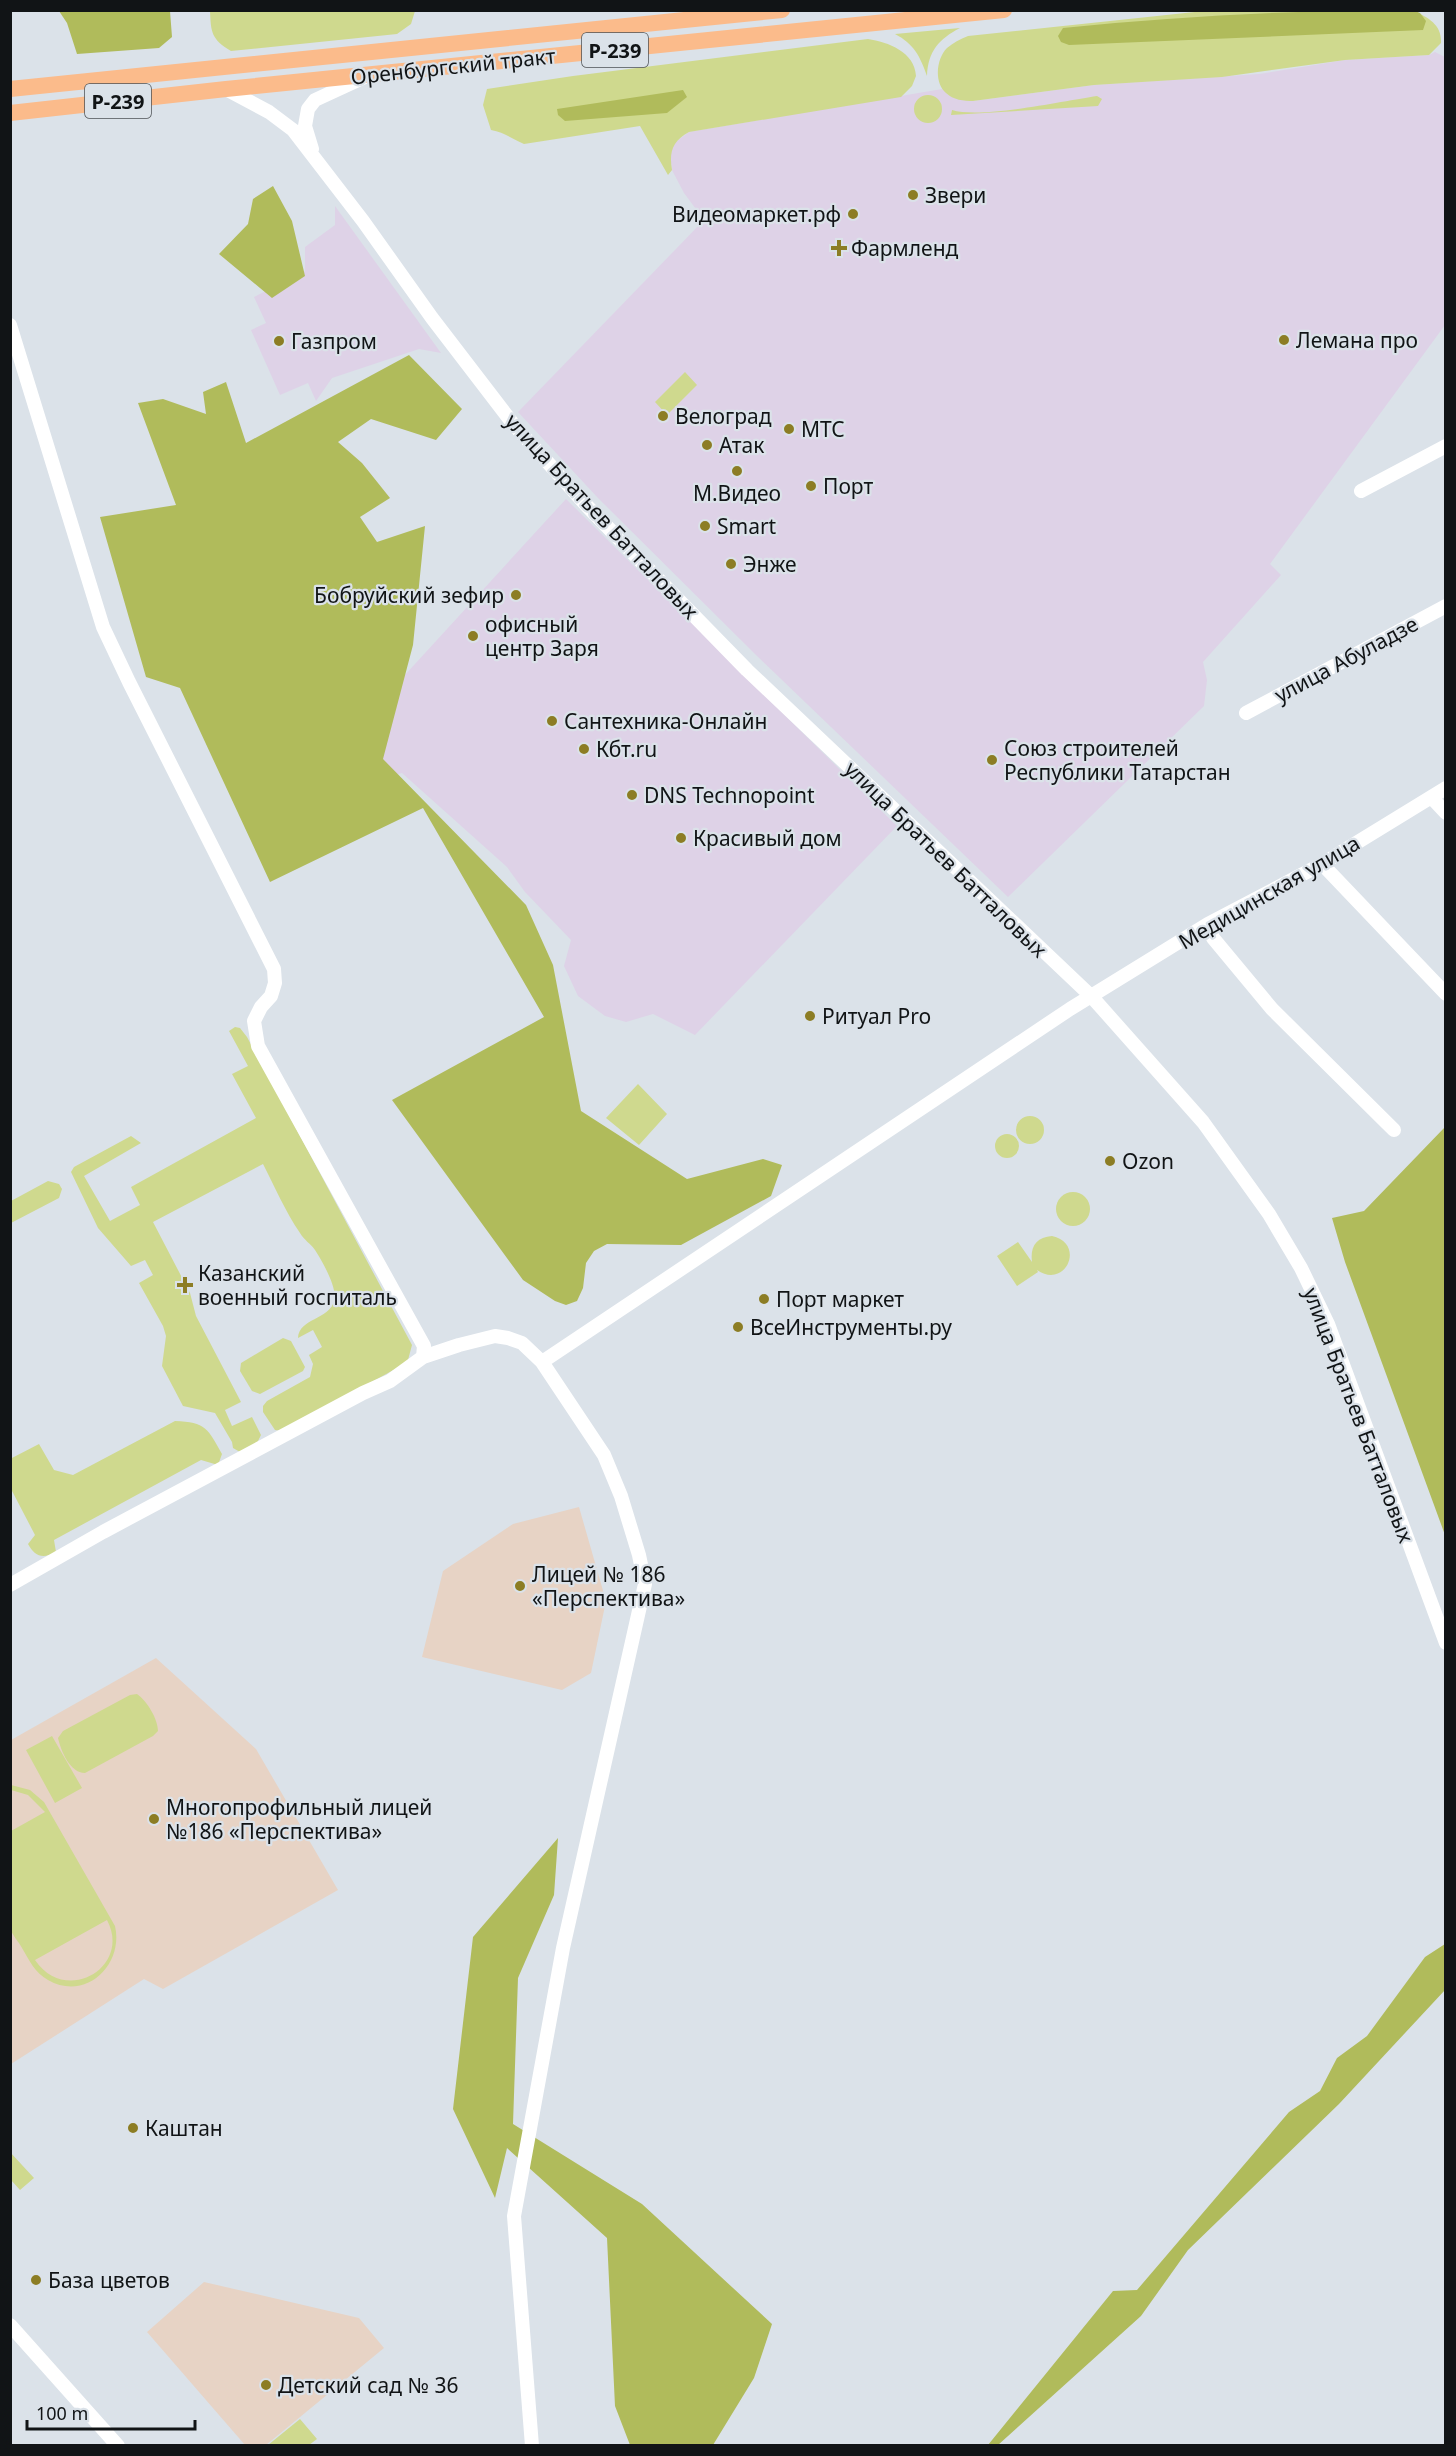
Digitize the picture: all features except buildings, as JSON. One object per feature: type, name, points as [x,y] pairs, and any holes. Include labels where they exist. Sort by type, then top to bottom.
[{"type":"main road","name":"Оренбургский тракт","points":[[10,89],[782,10]]},
{"type":"main road","name":"Оренбургский тракт","points":[[10,113],[1004,10]]},
{"type":"street","name":"улица Братьев Батталовых","points":[[315,157],[305,126],[308,109],[315,100],[371,74]]},
{"type":"street","name":"улица Братьев Батталовых","points":[[226,89],[270,112],[293,130],[514,425],[587,506],[747,670],[1092,997],[1203,1122],[1269,1214],[1301,1269],[1328,1324],[1446,1643]]},
{"type":"street","points":[[10,325],[103,627],[127,680],[274,969],[275,983],[271,996],[261,1007],[254,1021],[258,1046],[421,1340],[424,1346],[423,1357]]},
{"type":"street","points":[[1361,491],[1446,446]]},
{"type":"street","name":"улица Абуладзе","points":[[1246,713],[1446,606]]},
{"type":"street","name":"Медицинская улица","points":[[542,1362],[1070,1009],[1208,924],[1322,864],[1446,788]]},
{"type":"street","points":[[1431,797],[1446,813]]},
{"type":"street","points":[[1322,864],[1446,994]]},
{"type":"street","points":[[1208,924],[1213,938],[1272,1009],[1394,1130]]},
{"type":"street","points":[[10,1585],[103,1532],[363,1393],[390,1381],[423,1357],[495,1336],[522,1343],[542,1362],[604,1455],[621,1496],[639,1555],[645,1584],[563,1948],[514,2216],[532,2445]]},
{"type":"street","points":[[10,2325],[118,2445]]},
{"type":"shaded area","points":[[1435,52],[1445,57],[1445,325],[1270,564],[1281,575],[1203,662],[1207,680],[1204,706],[1008,897],[755,654],[598,498],[518,412],[704,220],[684,193],[672,170],[670,155],[674,143],[689,132],[942,89],[955,98],[973,101],[1094,85],[1259,74],[1345,60],[1429,55]]},
{"type":"shaded area","points":[[335,206],[441,353],[419,349],[332,378],[316,401],[308,383],[280,395],[251,330],[266,323],[254,297],[305,271],[305,247],[335,225]]},
{"type":"shaded area","points":[[566,499],[897,826],[695,1035],[653,1014],[626,1022],[605,1016],[578,996],[564,966],[571,940],[525,892],[507,867],[402,773],[388,777],[349,736]]},
{"type":"shaded area","name":"Лицей № 186 «Перспектива»","points":[[579,1507],[606,1601],[591,1673],[562,1690],[422,1657],[443,1571],[513,1524]]},
{"type":"shaded area","name":"Многопрофильный лицей №186 «Перспектива»","points":[[156,1658],[256,1749],[338,1890],[163,1989],[144,1979],[11,2064],[11,1740]]},
{"type":"shaded area","name":"Детский сад № 36","points":[[204,2282],[359,2318],[384,2348],[266,2445],[245,2445],[147,2332]]},
{"type":"green space","points":[[210,10],[415,11],[411,24],[397,34],[231,51],[219,43],[213,34]]},
{"type":"green space","points":[[1413,10],[1420,13],[1426,21],[1423,30],[1069,45],[1061,42],[1058,36],[1063,28],[1150,20],[1325,11]]},
{"type":"green space","points":[[59,11],[170,11],[172,37],[159,48],[77,54],[67,23]]},
{"type":"green space","points":[[1204,11],[1414,11],[1429,19],[1437,27],[1441,43],[1429,55],[1345,60],[1222,77],[1094,85],[973,101],[962,100],[946,93],[938,77],[943,53],[952,44],[968,36]]},
{"type":"green space","points":[[960,28],[936,47],[932,53],[927,76],[916,51],[895,34]]},
{"type":"green space","points":[[868,39],[892,46],[911,61],[916,76],[912,86],[901,97],[689,132],[675,143],[671,158],[672,170],[668,175],[640,126],[524,144],[491,130],[483,105],[487,89]]},
{"type":"green space","points":[[683,90],[687,97],[667,113],[565,121],[558,115],[557,109]]},
{"type":"green space","points":[[928,95],[938,99],[942,109],[938,119],[928,123],[918,119],[914,109],[918,99]]},
{"type":"green space","points":[[1097,96],[1102,99],[1098,106],[951,115],[952,110],[1002,111]]},
{"type":"green space","points":[[273,186],[292,221],[305,276],[272,298],[219,254],[248,224],[253,199]]},
{"type":"green space","points":[[409,355],[462,409],[436,440],[371,419],[338,442],[362,463],[390,498],[360,517],[377,542],[425,526],[413,645],[383,759],[526,905],[553,965],[581,1111],[687,1179],[763,1159],[782,1165],[771,1196],[681,1245],[607,1244],[594,1251],[586,1263],[583,1288],[577,1301],[566,1305],[555,1301],[523,1280],[392,1100],[544,1017],[423,808],[270,882],[180,688],[146,677],[100,517],[176,505],[138,403],[163,399],[206,414],[203,392],[226,382],[246,443]]},
{"type":"green space","points":[[685,372],[697,385],[667,415],[655,402]]},
{"type":"green space","points":[[235,1027],[240,1028],[247,1037],[412,1345],[408,1360],[399,1367],[282,1431],[275,1430],[263,1412],[263,1406],[267,1401],[310,1377],[313,1364],[309,1355],[322,1347],[313,1330],[298,1338],[300,1331],[303,1326],[326,1312],[334,1301],[332,1282],[318,1255],[295,1225],[263,1164],[153,1222],[190,1293],[196,1316],[241,1402],[225,1410],[232,1426],[252,1417],[261,1435],[256,1445],[240,1452],[233,1448],[232,1442],[215,1413],[183,1406],[162,1366],[166,1336],[163,1326],[139,1283],[153,1275],[145,1260],[131,1266],[98,1228],[71,1172],[74,1167],[131,1136],[141,1143],[84,1176],[110,1221],[140,1205],[131,1187],[256,1118],[232,1074],[248,1066],[229,1031]]},
{"type":"green space","points":[[638,1084],[667,1114],[639,1145],[606,1118]]},
{"type":"green space","points":[[1030,1116],[1040,1120],[1044,1130],[1040,1140],[1030,1144],[1020,1140],[1016,1130],[1020,1120]]},
{"type":"green space","points":[[1445,1127],[1445,1535],[1345,1262],[1332,1218],[1364,1211]]},
{"type":"green space","points":[[1007,1134],[1012,1135],[1018,1141],[1018,1151],[1012,1157],[1007,1158],[1002,1157],[996,1151],[995,1146],[996,1141],[1002,1135]]},
{"type":"green space","points":[[48,1181],[59,1184],[62,1189],[59,1198],[11,1223],[11,1201]]},
{"type":"green space","points":[[1073,1192],[1085,1197],[1090,1209],[1085,1221],[1073,1226],[1061,1221],[1056,1209],[1061,1197]]},
{"type":"green space","points":[[1052,1236],[1062,1240],[1068,1247],[1070,1255],[1068,1263],[1056,1274],[1047,1275],[1037,1270],[1038,1272],[1017,1286],[997,1256],[1018,1242],[1032,1262],[1035,1244],[1042,1238]]},
{"type":"green space","points":[[283,1338],[291,1341],[305,1367],[303,1371],[260,1394],[252,1391],[240,1371],[241,1363]]},
{"type":"green space","points":[[175,1421],[193,1423],[205,1428],[222,1454],[218,1465],[201,1460],[54,1540],[56,1552],[40,1556],[34,1552],[28,1544],[35,1535],[11,1489],[10,1459],[39,1444],[54,1470],[73,1475]]},
{"type":"green space","points":[[137,1694],[151,1711],[158,1731],[153,1736],[85,1773],[75,1769],[67,1760],[59,1743],[58,1738],[63,1731],[130,1695]]},
{"type":"green space","points":[[52,1736],[82,1788],[55,1803],[26,1750]]},
{"type":"green space","points":[[11,1785],[30,1790],[44,1802],[115,1926],[114,1954],[108,1966],[88,1983],[62,1986],[43,1977],[33,1966],[11,1931],[9,1918],[11,1831],[45,1812],[28,1795],[11,1790]],"holes":[[[107,1920],[112,1937],[111,1953],[103,1965],[92,1975],[78,1980],[63,1980],[48,1973],[35,1960]]]},
{"type":"green space","points":[[558,1838],[554,1895],[518,1978],[513,2124],[642,2204],[772,2324],[754,2378],[713,2445],[630,2445],[615,2406],[607,2238],[507,2148],[495,2198],[453,2109],[473,1937]]},
{"type":"green space","points":[[1445,1944],[1445,1990],[1339,2104],[1188,2250],[1141,2316],[998,2445],[988,2445],[1113,2291],[1137,2290],[1289,2112],[1320,2091],[1337,2058],[1367,2036],[1425,1957]]},
{"type":"green space","points":[[10,2152],[34,2178],[20,2190],[11,2180]]},
{"type":"green space","points":[[300,2419],[317,2439],[309,2445],[268,2445]]},
{"type":"place","name":"Звери","points":[[913,195]]},
{"type":"place","name":"Видеомаркет.рф","points":[[853,214]]},
{"type":"place","name":"Фармленд","points":[[839,248]]},
{"type":"place","name":"Лемана про","points":[[1284,340]]},
{"type":"place","name":"Газпром","points":[[279,341]]},
{"type":"place","name":"Велоград","points":[[663,416]]},
{"type":"place","name":"МТС","points":[[789,429]]},
{"type":"place","name":"Атак","points":[[707,445]]},
{"type":"place","name":"М.Видео","points":[[737,471]]},
{"type":"place","name":"Порт","points":[[811,486]]},
{"type":"place","name":"Smart","points":[[705,526]]},
{"type":"place","name":"Энже","points":[[731,564]]},
{"type":"place","name":"Бобруйский зефир","points":[[516,595]]},
{"type":"place","name":"офисный центр Заря","points":[[473,636]]},
{"type":"place","name":"Сантехника-Онлайн","points":[[552,721]]},
{"type":"place","name":"Кбт.ru","points":[[584,749]]},
{"type":"place","name":"Союз строителей Республики Татарстан","points":[[992,760]]},
{"type":"place","name":"DNS Technopoint","points":[[632,795]]},
{"type":"place","name":"Красивый дом","points":[[681,838]]},
{"type":"place","name":"Ритуал Pro","points":[[810,1016]]},
{"type":"place","name":"Ozon","points":[[1110,1161]]},
{"type":"place","name":"Казанский военный госпиталь","points":[[185,1285]]},
{"type":"place","name":"Порт маркет","points":[[764,1299]]},
{"type":"place","name":"ВсеИнструменты.ру","points":[[738,1327]]},
{"type":"place","name":"Лицей № 186 «Перспектива»","points":[[520,1586]]},
{"type":"place","name":"Многопрофильный лицей №186 «Перспектива»","points":[[154,1819]]},
{"type":"place","name":"Каштан","points":[[133,2128]]},
{"type":"place","name":"База цветов","points":[[36,2280]]},
{"type":"place","name":"Детский сад № 36","points":[[266,2385]]}]
